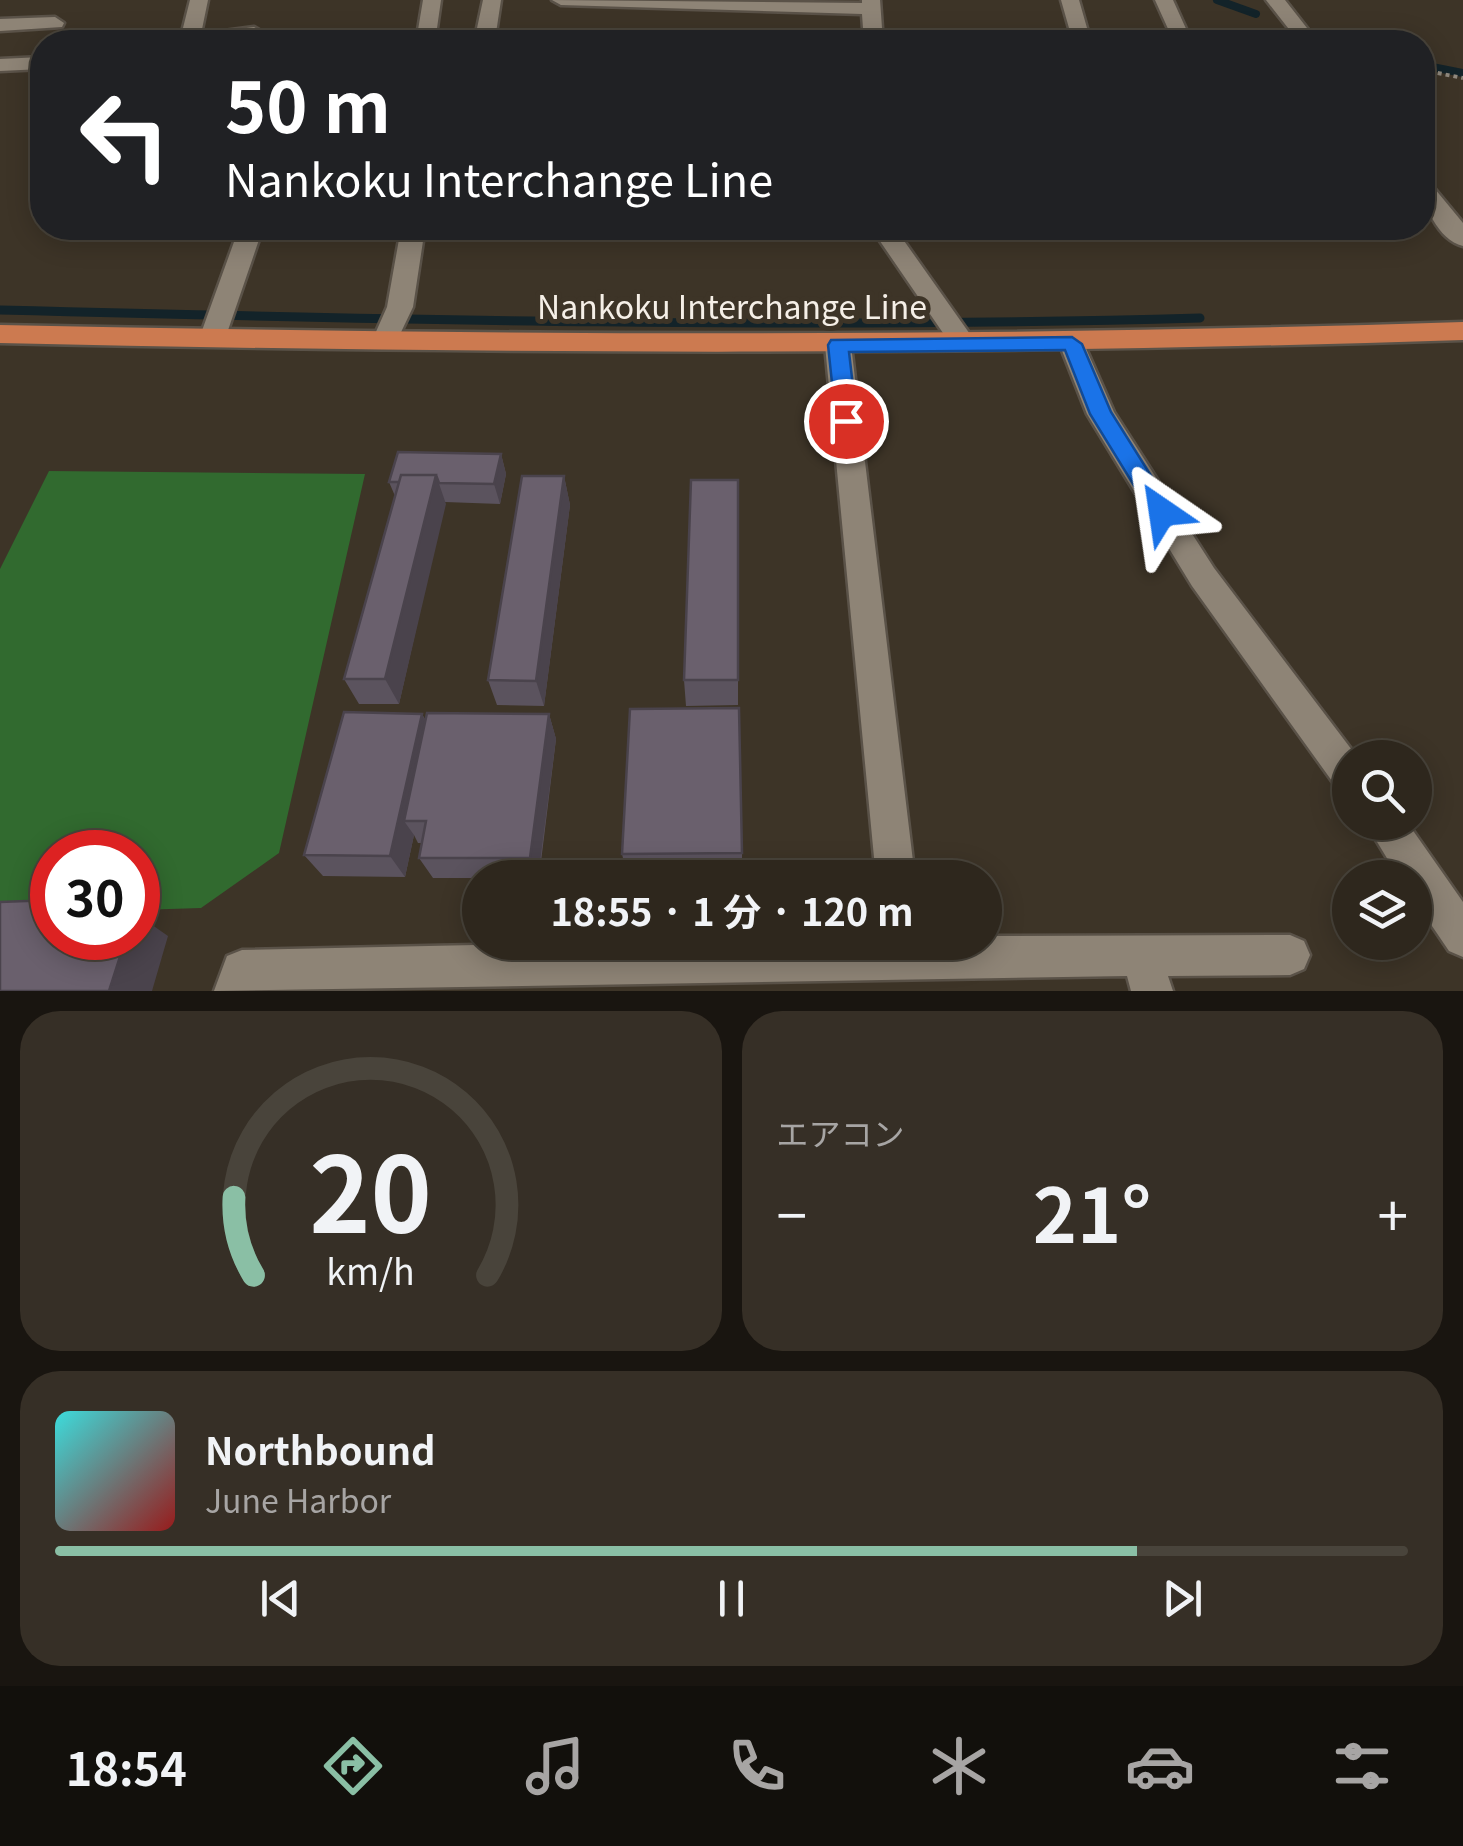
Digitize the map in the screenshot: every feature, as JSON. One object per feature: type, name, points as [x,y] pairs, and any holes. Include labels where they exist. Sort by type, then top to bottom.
[{"type":"main road","name":"Nankoku Interchange Line","points":[[0,334],[212,339],[392,325],[838,345],[1072,344],[1463,331]]},
{"type":"street","points":[[190,30],[200,0]]},
{"type":"street","points":[[428,30],[432,0]]},
{"type":"street","points":[[487,30],[492,0]]},
{"type":"street","points":[[561,0],[872,5],[873,30]]},
{"type":"street","points":[[1070,0],[1079,30]]},
{"type":"street","points":[[1164,0],[1178,30]]},
{"type":"street","points":[[1275,0],[1299,30]]},
{"type":"street","points":[[51,30],[66,4]]},
{"type":"street","points":[[0,25],[42,30]]},
{"type":"street","points":[[0,65],[30,64]]},
{"type":"street","points":[[1435,204],[1463,240]]},
{"type":"street","points":[[212,339],[247,240]]},
{"type":"street","points":[[392,325],[410,240]]},
{"type":"street","points":[[891,240],[963,343]]},
{"type":"street","points":[[1072,344],[1101,414],[1203,577],[1332,752]]},
{"type":"street","points":[[838,345],[894,860]]},
{"type":"street","points":[[1396,840],[1463,937]]},
{"type":"street","points":[[1002,959],[1146,973],[1290,955]]},
{"type":"street","points":[[235,991],[242,971],[421,979],[684,977],[823,960]]},
{"type":"path","points":[[1435,73],[1463,78]]},
{"type":"green space","points":[[49,471],[365,474],[279,853],[201,908],[160,909],[160,830],[30,830],[30,912],[0,913],[0,569]]},
{"type":"building","points":[[398,452],[501,454],[494,484],[439,483],[436,475],[401,475],[399,482],[389,482]]},
{"type":"building","points":[[401,475],[436,475],[385,679],[344,679]]},
{"type":"building","points":[[522,476],[564,476],[536,681],[488,680]]},
{"type":"building","points":[[691,480],[738,480],[738,680],[684,680]]},
{"type":"building","points":[[739,708],[742,853],[622,854],[630,709]]},
{"type":"building","points":[[344,712],[422,714],[390,856],[304,855]]},
{"type":"building","points":[[427,713],[549,714],[530,858],[419,858],[426,821],[404,821]]},
{"type":"building","points":[[30,901],[30,960],[119,960],[109,991],[0,991],[0,902]]},
{"type":"waterway","points":[[1217,0],[1256,14]]},
{"type":"waterway","points":[[1435,68],[1463,73]]},
{"type":"waterway","points":[[0,310],[750,323],[1200,318]]},
{"type":"route","points":[[846,421],[838,345],[1072,344],[1101,414],[1162,512]]}]
